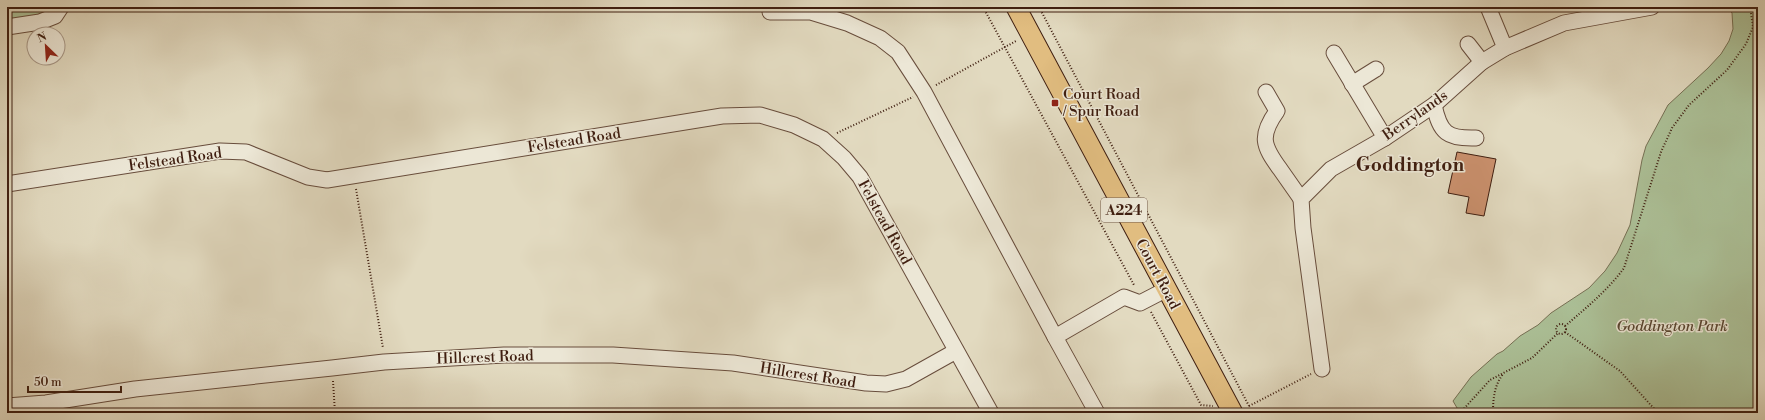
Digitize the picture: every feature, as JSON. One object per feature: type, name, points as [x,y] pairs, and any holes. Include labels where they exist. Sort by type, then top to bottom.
[{"type":"main road","name":"Court Road","points":[[1016,7],[1167,289],[1236,409]]},
{"type":"street","points":[[7,26],[40,22],[55,16],[61,7]]},
{"type":"street","points":[[1488,7],[1505,48]]},
{"type":"street","name":"Berrylands","points":[[1301,199],[1331,169],[1385,138],[1434,105],[1482,62],[1505,48],[1564,23],[1652,7]]},
{"type":"street","points":[[770,12],[811,12],[846,23],[880,38],[898,52],[924,92],[1097,413]]},
{"type":"street","points":[[1468,44],[1482,62]]},
{"type":"street","points":[[1334,53],[1385,138]]},
{"type":"street","points":[[1352,84],[1376,69]]},
{"type":"street","points":[[1266,92],[1277,111],[1269,122],[1266,134],[1265,140],[1267,152],[1301,199],[1303,228],[1322,369]]},
{"type":"street","points":[[1434,105],[1440,126],[1447,134],[1457,138],[1476,138]]},
{"type":"street","name":"Felstead Road","points":[[7,184],[220,151],[246,152],[308,177],[327,180],[722,116],[760,115],[794,125],[823,139],[844,158],[860,177],[991,413]]},
{"type":"street","points":[[1055,337],[1124,297],[1140,303],[1150,303],[1167,289]]},
{"type":"street","name":"Hillcrest Road","points":[[7,406],[46,403],[135,390],[384,362],[504,354],[613,355],[733,363],[866,383],[886,384],[906,379],[956,351]]},
{"type":"path","points":[[983,7],[1138,293],[1150,303],[1201,405],[1236,409],[1322,369]]},
{"type":"path","points":[[1039,7],[1236,409]]},
{"type":"path","points":[[1750,7],[1753,27]]},
{"type":"path","points":[[1558,333],[1556,330],[1558,326],[1565,326],[1601,295],[1624,268],[1661,152],[1672,128],[1689,105],[1727,70],[1746,44],[1758,18]]},
{"type":"path","points":[[1007,46],[1018,40]]},
{"type":"path","points":[[353,176],[384,362]]},
{"type":"path","points":[[1565,326],[1565,332]]},
{"type":"path","points":[[1460,413],[1490,380],[1532,358],[1558,333],[1561,334],[1565,332]]},
{"type":"path","points":[[1565,332],[1620,371],[1658,413]]},
{"type":"path","points":[[332,368],[335,413]]},
{"type":"path","points":[[1493,413],[1493,398],[1498,381],[1504,373]]},
{"type":"green space","points":[[7,7],[49,7],[43,14],[7,20]]},
{"type":"green space","name":"Goddington Park","points":[[1728,7],[1758,7],[1758,413],[1460,413],[1453,401],[1471,377],[1520,336],[1538,325],[1551,313],[1589,288],[1605,271],[1617,253],[1630,225],[1646,146],[1668,105],[1708,68],[1721,54],[1729,41],[1733,29],[1732,13]]},
{"type":"building","points":[[1457,152],[1496,159],[1484,216],[1466,213],[1469,197],[1448,193]]},
{"type":"place","name":"Court Road / Spur Road","points":[[1055,103]]},
{"type":"district","name":"Goddington","points":[[1410,164]]}]
